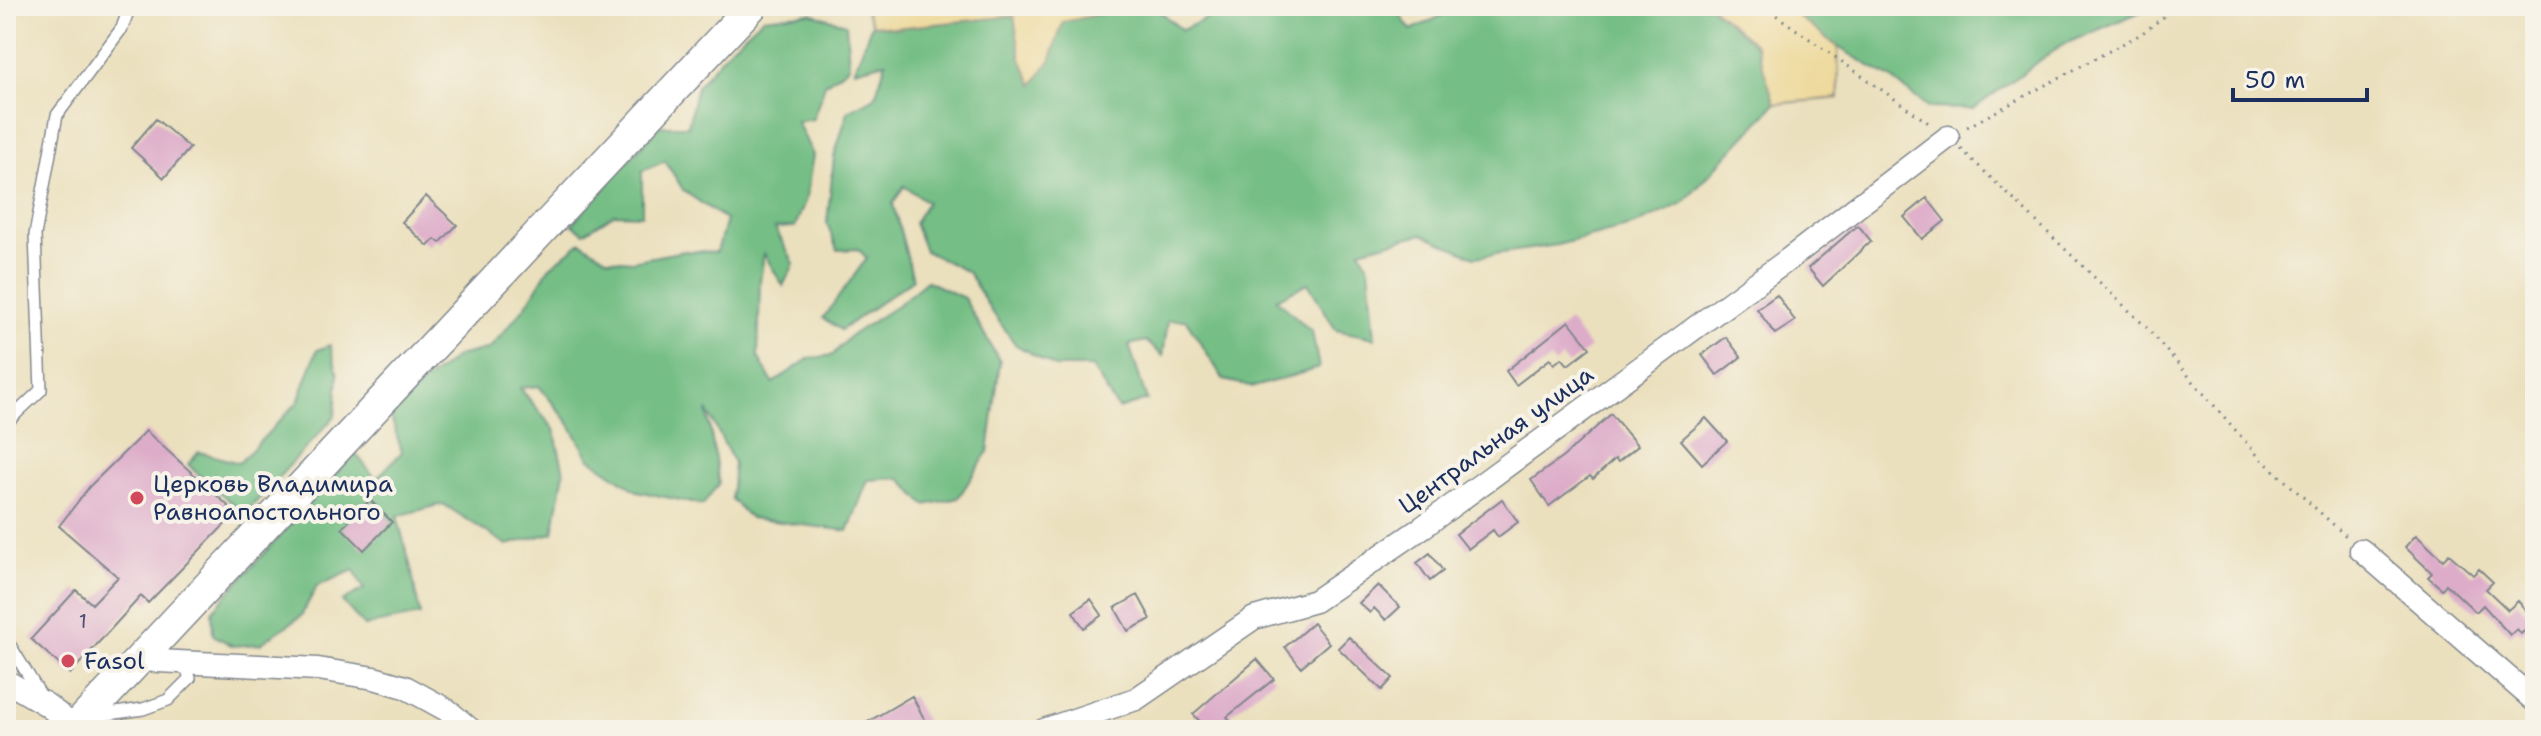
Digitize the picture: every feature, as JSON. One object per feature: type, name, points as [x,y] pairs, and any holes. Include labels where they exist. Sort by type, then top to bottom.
[{"type":"main road","points":[[78,729],[298,488],[752,6]]},
{"type":"street","name":"Центральная улица","points":[[1044,730],[1136,699],[1254,618],[1315,601],[1423,527],[1789,259],[1948,137]]},
{"type":"street","points":[[2361,550],[2535,701]]},
{"type":"street","points":[[138,660],[318,669],[374,678],[405,687],[447,710],[471,730]]},
{"type":"street","points":[[6,681],[47,705],[78,729]]},
{"type":"lane","points":[[6,423],[41,390],[35,235],[57,115],[122,28],[130,6]]},
{"type":"lane","points":[[6,639],[47,705]]},
{"type":"lane","points":[[78,729],[102,715],[143,709],[168,700],[190,678],[184,662]]},
{"type":"path","points":[[1763,6],[1948,137],[2145,326],[2258,456],[2361,550]]},
{"type":"path","points":[[1948,137],[2141,34],[2178,6]]},
{"type":"green space","points":[[1137,6],[1153,6],[1182,30],[1227,9],[1244,6],[1393,6],[1411,30],[1456,9],[1488,6],[1710,6],[1756,45],[1775,104],[1683,203],[1635,225],[1557,245],[1475,257],[1422,234],[1360,250],[1369,267],[1375,338],[1336,330],[1308,283],[1276,299],[1312,332],[1319,368],[1254,387],[1224,380],[1186,320],[1168,320],[1163,356],[1146,341],[1129,345],[1147,400],[1118,409],[1092,367],[1055,367],[1016,345],[968,272],[925,251],[914,223],[927,202],[904,186],[893,204],[913,279],[841,330],[823,318],[867,258],[858,249],[837,250],[827,223],[834,157],[848,111],[875,97],[886,62],[854,70],[872,24],[894,28],[1014,16],[1021,59],[1051,59],[1062,22]]},
{"type":"green space","points":[[1784,6],[2154,6],[2060,46],[1973,109],[1929,108],[1892,79],[1838,47]]},
{"type":"green space","points":[[810,13],[846,24],[849,66],[825,84],[813,119],[797,122],[813,155],[806,199],[795,227],[775,228],[794,264],[783,286],[764,254],[760,281],[758,357],[773,383],[808,359],[833,355],[850,336],[895,307],[927,281],[964,298],[1000,362],[988,452],[958,498],[925,505],[900,478],[868,480],[848,531],[750,518],[731,499],[734,463],[707,410],[719,483],[703,505],[637,491],[589,458],[569,423],[539,386],[520,388],[554,429],[564,472],[553,533],[507,545],[443,504],[397,516],[420,615],[364,626],[342,601],[364,589],[354,570],[317,586],[301,616],[260,644],[233,646],[213,635],[212,611],[355,453],[376,479],[402,452],[391,417],[422,383],[458,356],[490,348],[525,307],[549,268],[581,242],[608,259],[632,261],[684,251],[717,252],[726,220],[684,191],[665,161],[642,171],[642,215],[614,214],[584,233],[572,224],[659,126],[688,126],[697,86],[731,47],[763,18]]},
{"type":"green space","points":[[330,345],[338,375],[335,416],[244,515],[188,464],[199,452],[239,463],[298,402],[317,350]]},
{"type":"sand","points":[[863,6],[1137,6],[1063,22],[1051,59],[1033,85],[1021,59],[1014,16],[894,28],[872,24]]},
{"type":"sand","points":[[1710,6],[1784,6],[1838,47],[1839,98],[1775,104],[1756,45]]},
{"type":"building","points":[[156,119],[190,148],[164,178],[131,148]]},
{"type":"building","points":[[426,196],[457,225],[440,243],[435,239],[428,246],[402,222]]},
{"type":"building","points":[[1927,198],[1945,221],[1922,239],[1904,217]]},
{"type":"building","points":[[1858,225],[1871,241],[1823,286],[1808,268]]},
{"type":"building","points":[[1777,295],[1795,321],[1775,334],[1757,309]]},
{"type":"building","points":[[1569,321],[1590,348],[1568,365],[1562,358],[1554,364],[1550,359],[1516,385],[1506,371]]},
{"type":"building","points":[[1726,337],[1741,357],[1717,375],[1702,355]]},
{"type":"building","points":[[1611,414],[1638,446],[1549,506],[1531,480],[1563,457]]},
{"type":"building","points":[[1706,418],[1727,441],[1702,464],[1681,440]]},
{"type":"building","points":[[146,431],[236,513],[148,603],[141,596],[70,674],[31,639],[76,590],[92,604],[118,577],[59,526],[90,486]]},
{"type":"building","points":[[1502,499],[1518,522],[1498,537],[1493,530],[1468,549],[1456,534]]},
{"type":"building","points":[[370,500],[392,522],[364,550],[342,528]]},
{"type":"building","points":[[2416,535],[2443,560],[2449,554],[2473,575],[2479,569],[2493,582],[2486,589],[2508,610],[2518,601],[2535,621],[2521,634],[2517,629],[2510,635],[2483,605],[2476,612],[2446,584],[2442,589],[2428,577],[2432,573],[2405,547]]},
{"type":"building","points":[[1430,553],[1443,571],[1430,581],[1417,563]]},
{"type":"building","points":[[1378,585],[1400,607],[1386,620],[1374,608],[1370,613],[1359,603]]},
{"type":"building","points":[[1138,595],[1151,619],[1128,631],[1115,608]]},
{"type":"building","points":[[1091,599],[1102,615],[1084,628],[1073,612]]},
{"type":"building","points":[[1313,623],[1329,643],[1301,667],[1285,647]]},
{"type":"building","points":[[1349,637],[1393,678],[1382,690],[1338,648]]},
{"type":"building","points":[[1257,659],[1274,679],[1227,717],[1232,723],[1225,730],[1208,730],[1193,714]]},
{"type":"building","points":[[912,696],[927,724],[916,730],[854,730]]},
{"type":"place","name":"Церковь Владимира Равноапостольного","points":[[137,498]]},
{"type":"place","name":"Fasol","points":[[68,661]]}]
